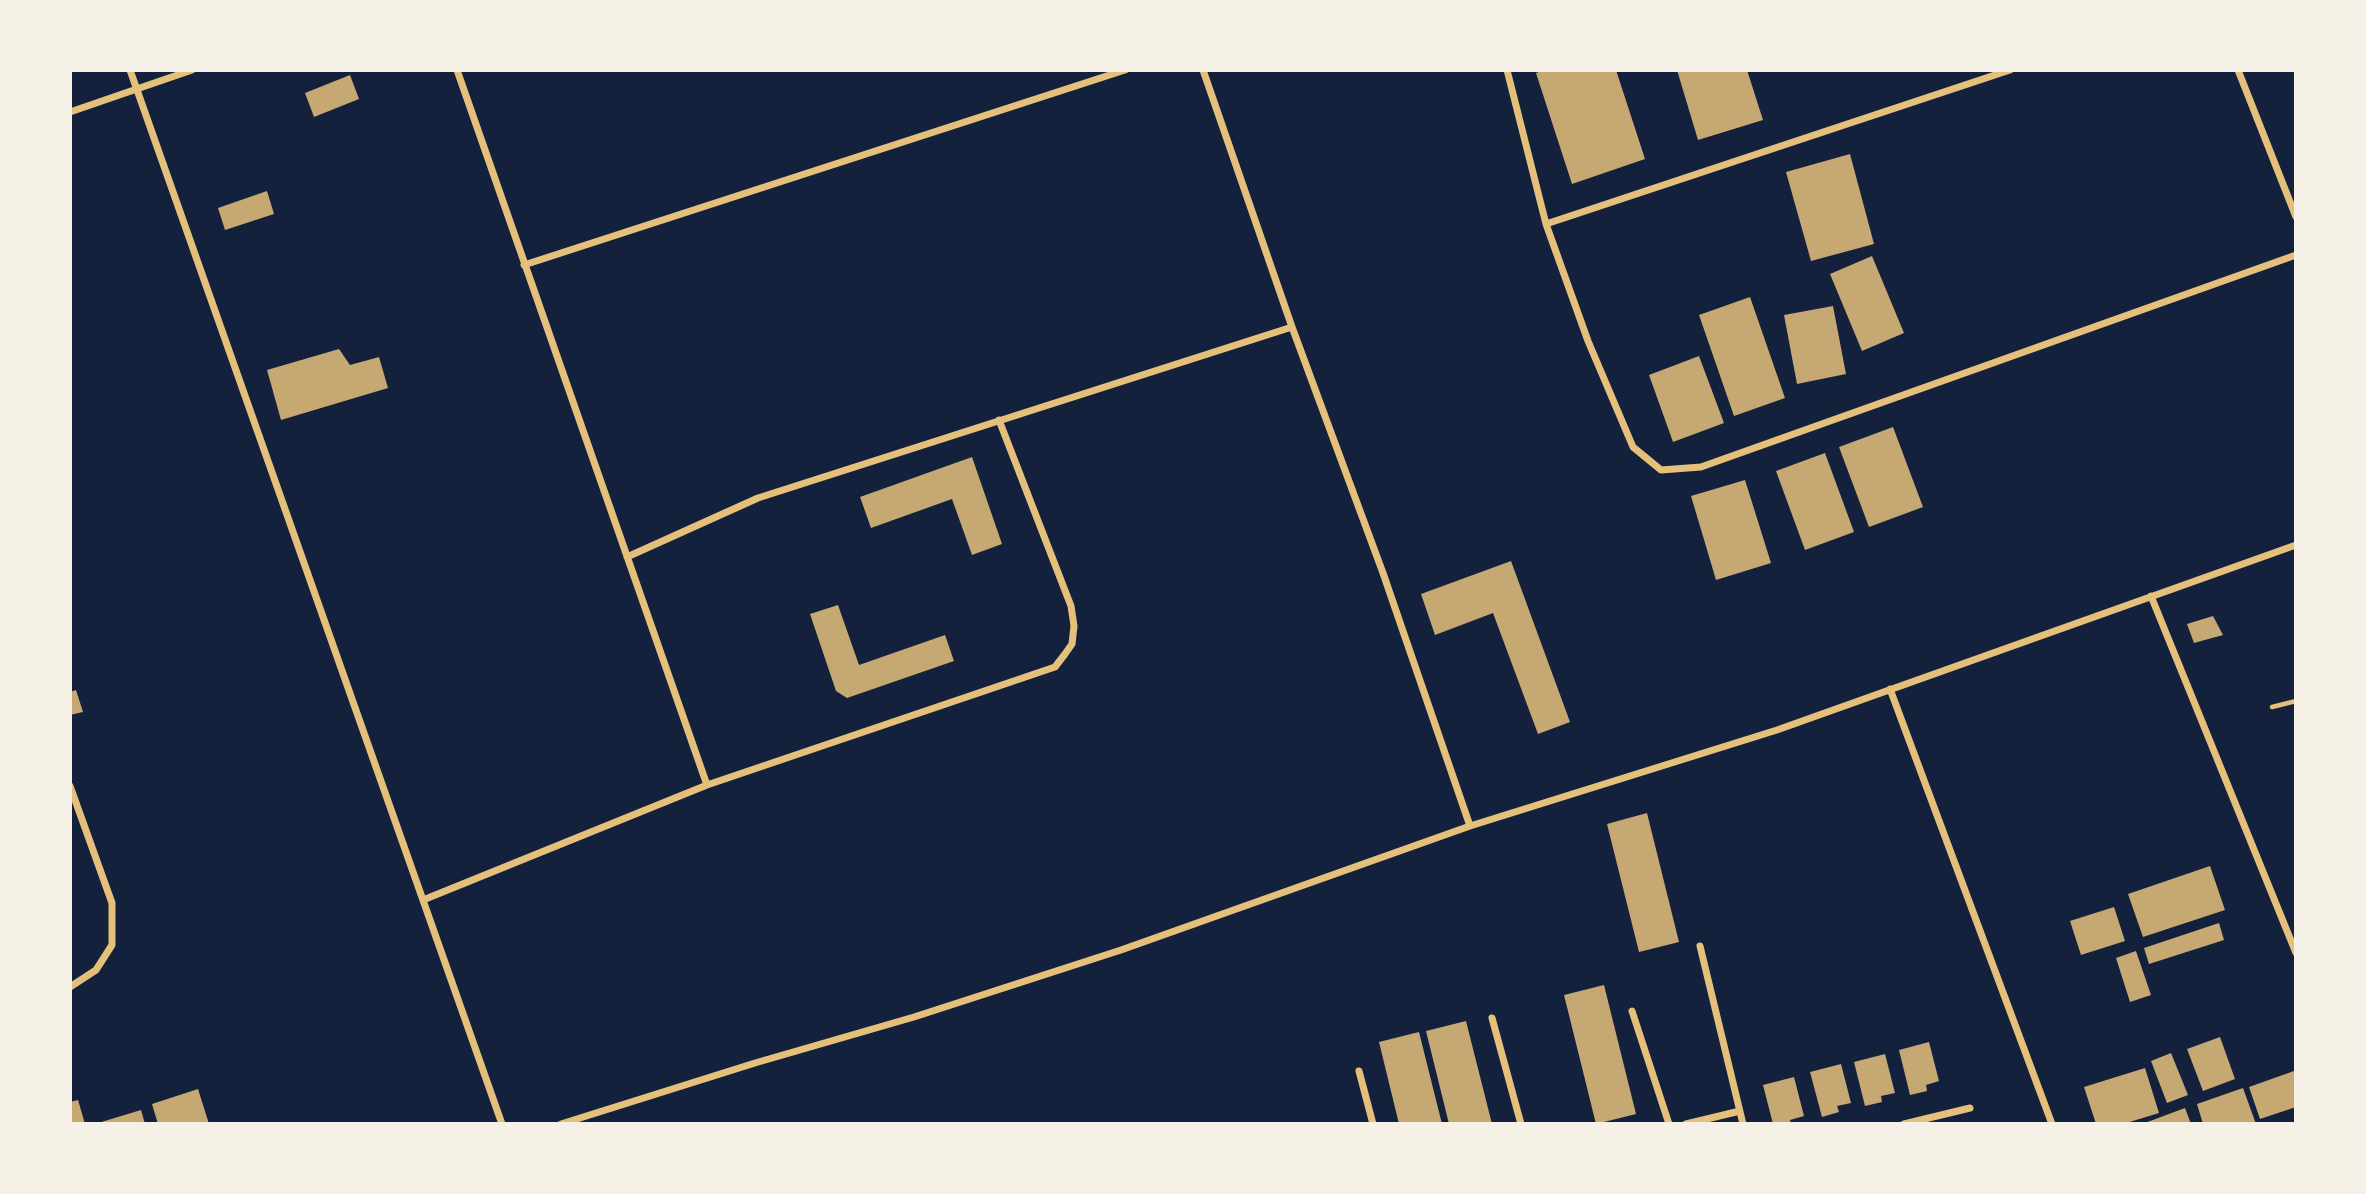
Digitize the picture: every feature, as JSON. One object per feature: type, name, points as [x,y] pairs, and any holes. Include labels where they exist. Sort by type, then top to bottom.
[{"type":"street","points":[[130,70],[502,1124]]},
{"type":"street","points":[[70,112],[192,70]]},
{"type":"street","points":[[457,70],[707,785]]},
{"type":"street","points":[[524,265],[1125,70]]},
{"type":"street","points":[[1203,70],[1470,825]]},
{"type":"street","points":[[1507,70],[1546,224],[1588,341],[1633,447],[1661,470],[1701,467],[2296,255]]},
{"type":"street","points":[[1546,224],[2010,70]]},
{"type":"street","points":[[2238,70],[2296,217]]},
{"type":"street","points":[[627,557],[758,498],[1292,327]]},
{"type":"street","points":[[423,900],[707,785],[1055,667],[1072,644],[1074,626],[1071,606],[999,420]]},
{"type":"street","points":[[561,1124],[755,1063],[914,1017],[1121,950],[1470,825],[1777,730],[2296,545]]},
{"type":"street","points":[[2151,596],[2296,953]]},
{"type":"street","points":[[1890,689],[2052,1124]]},
{"type":"street","points":[[70,786],[112,903],[112,945],[96,971],[70,987]]},
{"type":"street","points":[[1700,946],[1744,1124]]},
{"type":"street","points":[[1632,1012],[1669,1124]]},
{"type":"street","points":[[1492,1018],[1521,1124]]},
{"type":"street","points":[[1359,1071],[1373,1124]]},
{"type":"street","points":[[1904,1124],[1970,1108]]},
{"type":"street","points":[[1686,1124],[1740,1111]]},
{"type":"lane","points":[[2272,706],[2296,701]]},
{"type":"building","points":[[1544,70],[1616,70],[1645,159],[1572,184],[1536,73]]},
{"type":"building","points":[[1677,70],[1747,70],[1763,120],[1698,140]]},
{"type":"building","points":[[350,75],[359,99],[314,117],[305,93]]},
{"type":"building","points":[[1850,154],[1874,244],[1811,261],[1786,172]]},
{"type":"building","points":[[267,191],[274,214],[225,230],[218,208]]},
{"type":"building","points":[[1872,256],[1904,333],[1862,351],[1830,274]]},
{"type":"building","points":[[1750,297],[1785,398],[1734,416],[1699,315]]},
{"type":"building","points":[[1833,306],[1846,374],[1797,384],[1784,315]]},
{"type":"building","points":[[339,349],[350,365],[379,357],[388,388],[281,420],[267,370]]},
{"type":"building","points":[[1699,356],[1724,423],[1673,442],[1649,375]]},
{"type":"building","points":[[1893,427],[1923,507],[1869,527],[1839,447]]},
{"type":"building","points":[[1825,453],[1854,532],[1805,550],[1776,471]]},
{"type":"building","points":[[972,457],[1002,544],[972,555],[952,499],[871,528],[860,497]]},
{"type":"building","points":[[1745,480],[1771,563],[1716,580],[1691,496]]},
{"type":"building","points":[[1511,561],[1570,722],[1538,734],[1493,613],[1435,635],[1421,594]]},
{"type":"building","points":[[838,605],[859,665],[945,635],[954,661],[847,698],[836,691],[810,614]]},
{"type":"building","points":[[2213,616],[2223,635],[2194,643],[2187,624]]},
{"type":"building","points":[[76,690],[83,712],[70,715],[70,692]]},
{"type":"building","points":[[1647,813],[1679,942],[1639,952],[1607,824]]},
{"type":"building","points":[[2210,866],[2225,910],[2143,937],[2128,894]]},
{"type":"building","points":[[2114,907],[2125,941],[2081,955],[2070,921]]},
{"type":"building","points":[[2219,923],[2224,940],[2149,964],[2144,948]]},
{"type":"building","points":[[2136,951],[2151,995],[2130,1002],[2116,958]]},
{"type":"building","points":[[1604,985],[1636,1114],[1596,1124],[1564,995]]},
{"type":"building","points":[[1466,1021],[1492,1124],[1449,1124],[1426,1031]]},
{"type":"building","points":[[1419,1032],[1442,1124],[1399,1124],[1379,1042]]},
{"type":"building","points":[[2220,1037],[2235,1079],[2203,1091],[2187,1049]]},
{"type":"building","points":[[1929,1042],[1939,1081],[1926,1085],[1927,1091],[1910,1095],[1899,1050]]},
{"type":"building","points":[[2171,1053],[2188,1095],[2167,1103],[2151,1061]]},
{"type":"building","points":[[1885,1054],[1895,1093],[1881,1096],[1882,1102],[1865,1106],[1854,1062]]},
{"type":"building","points":[[1841,1064],[1851,1103],[1837,1106],[1839,1112],[1822,1117],[1810,1072]]},
{"type":"building","points":[[2145,1068],[2159,1113],[2123,1124],[2096,1124],[2084,1087]]},
{"type":"building","points":[[2294,1071],[2296,1107],[2260,1119],[2249,1087]]},
{"type":"building","points":[[1794,1077],[1804,1116],[1790,1120],[1791,1124],[1773,1124],[1763,1085]]},
{"type":"building","points":[[2243,1088],[2256,1124],[2203,1124],[2197,1104]]},
{"type":"building","points":[[198,1089],[209,1124],[158,1124],[152,1104]]},
{"type":"building","points":[[78,1100],[85,1124],[70,1124],[70,1102]]},
{"type":"building","points":[[2185,1108],[2191,1124],[2142,1124]]},
{"type":"building","points":[[141,1110],[145,1124],[98,1124],[98,1123]]}]
